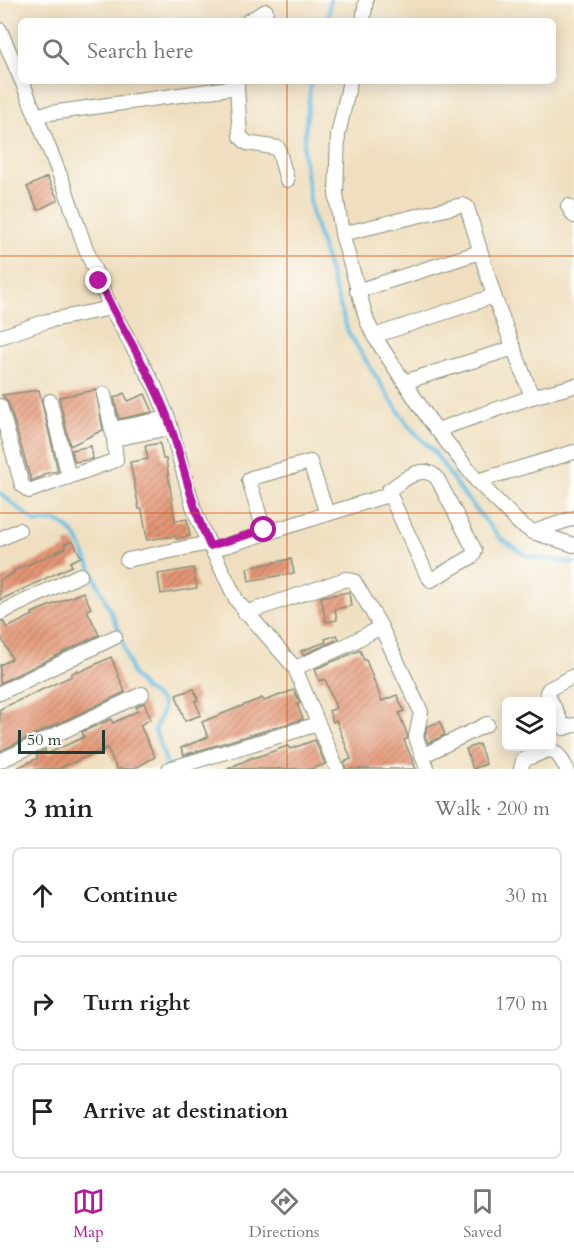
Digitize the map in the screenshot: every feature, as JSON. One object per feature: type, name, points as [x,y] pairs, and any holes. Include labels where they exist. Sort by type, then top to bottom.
[{"type":"street","points":[[363,18],[366,0]]},
{"type":"street","points":[[253,18],[266,11]]},
{"type":"street","points":[[0,30],[18,73]]},
{"type":"street","points":[[23,84],[111,308],[155,387],[169,423],[194,509],[210,546],[245,613],[295,668],[337,769]]},
{"type":"street","points":[[36,115],[237,84],[240,136],[247,143],[278,148],[287,180]]},
{"type":"street","points":[[349,84],[338,135],[336,194],[342,234],[357,291],[374,336],[437,430],[477,481],[520,524],[533,532],[574,545]]},
{"type":"street","points":[[342,234],[462,205],[467,208],[494,296],[532,397]]},
{"type":"street","points":[[357,291],[480,252]]},
{"type":"street","points":[[374,336],[494,296]]},
{"type":"street","points":[[0,337],[47,321],[111,308]]},
{"type":"street","points":[[404,382],[514,348]]},
{"type":"street","points":[[437,430],[532,397],[574,386]]},
{"type":"street","points":[[0,406],[22,485],[27,491],[116,459],[104,394]]},
{"type":"street","points":[[50,401],[69,477]]},
{"type":"street","points":[[113,434],[169,423]]},
{"type":"street","points":[[477,481],[574,452]]},
{"type":"street","points":[[264,530],[249,480],[251,478],[310,462],[326,511]]},
{"type":"street","points":[[127,560],[210,546],[389,493],[414,473],[423,471],[432,473],[436,478],[475,551],[473,556],[431,580],[389,493]]},
{"type":"street","points":[[210,546],[389,493]]},
{"type":"street","points":[[533,532],[574,518]]},
{"type":"street","points":[[0,539],[19,530]]},
{"type":"street","points":[[0,613],[80,575]]},
{"type":"street","points":[[245,613],[325,585],[350,579],[354,581],[381,627],[421,711],[416,737],[425,762],[487,724]]},
{"type":"street","points":[[295,668],[381,627]]},
{"type":"street","points":[[0,693],[115,637]]},
{"type":"street","points":[[549,697],[547,690],[574,676]]},
{"type":"street","points":[[0,760],[142,694]]},
{"type":"street","points":[[556,712],[564,728],[574,725]]},
{"type":"street","points":[[179,767],[318,724]]},
{"type":"street","points":[[521,769],[523,760],[552,749],[567,769]]},
{"type":"building","points":[[47,177],[58,200],[38,210],[27,187]]},
{"type":"building","points":[[39,390],[58,471],[43,474],[31,481],[9,404],[2,395]]},
{"type":"building","points":[[96,390],[103,430],[70,446],[59,397]]},
{"type":"building","points":[[124,393],[128,401],[145,394],[153,412],[119,419],[114,398]]},
{"type":"building","points":[[160,443],[163,459],[166,459],[175,521],[187,519],[190,536],[147,540],[130,462],[148,459],[145,446]]},
{"type":"building","points":[[91,446],[93,459],[75,462],[71,450]]},
{"type":"building","points":[[73,541],[81,557],[70,562],[72,566],[0,600],[0,580],[14,573],[13,571],[66,548],[65,544]]},
{"type":"building","points":[[291,559],[294,573],[249,581],[247,568]]},
{"type":"building","points":[[193,568],[197,588],[161,594],[158,574]]},
{"type":"building","points":[[83,592],[91,608],[87,610],[99,635],[0,683],[0,665],[12,659],[0,635],[0,622],[3,621],[7,628],[33,615],[32,613]]},
{"type":"building","points":[[349,592],[351,606],[335,609],[337,620],[326,622],[321,597]]},
{"type":"building","points":[[337,635],[339,639],[303,655],[301,651],[326,642],[325,639]]},
{"type":"building","points":[[360,650],[382,701],[397,695],[404,711],[399,713],[407,734],[407,739],[404,740],[416,769],[346,769],[344,762],[351,759],[336,720],[333,722],[329,711],[336,708],[325,679],[319,681],[315,669]]},
{"type":"building","points":[[111,657],[125,692],[0,751],[0,709],[72,676],[71,674],[78,670],[79,672]]},
{"type":"building","points":[[194,689],[198,700],[195,701],[201,715],[185,721],[176,695]]},
{"type":"building","points":[[294,690],[300,703],[297,704],[303,719],[184,755],[181,748],[208,737],[202,722],[262,698],[264,701]]},
{"type":"building","points":[[144,703],[151,719],[140,725],[155,757],[139,766],[133,769],[117,769],[107,748],[58,769],[15,769],[38,758],[36,754],[45,750],[47,754],[84,737],[82,732],[111,719],[113,723],[138,711],[136,707]]},
{"type":"building","points":[[440,722],[445,735],[428,743],[425,736],[427,726]]},
{"type":"building","points":[[315,740],[325,764],[311,769],[227,769],[253,757],[288,746],[290,749]]},
{"type":"building","points":[[479,744],[486,764],[473,769],[466,749]]},
{"type":"waterway","points":[[326,18],[330,0]]},
{"type":"waterway","points":[[311,84],[303,151],[312,214],[348,332],[408,425],[434,452],[464,495],[501,539],[527,556],[574,563]]},
{"type":"waterway","points":[[0,493],[36,523],[59,522],[77,538],[119,630],[132,674],[146,690],[161,701],[163,709],[155,730],[168,767]]},
{"type":"route","points":[[99,281],[111,308],[155,387],[168,418],[194,509],[210,546],[264,530]]}]
